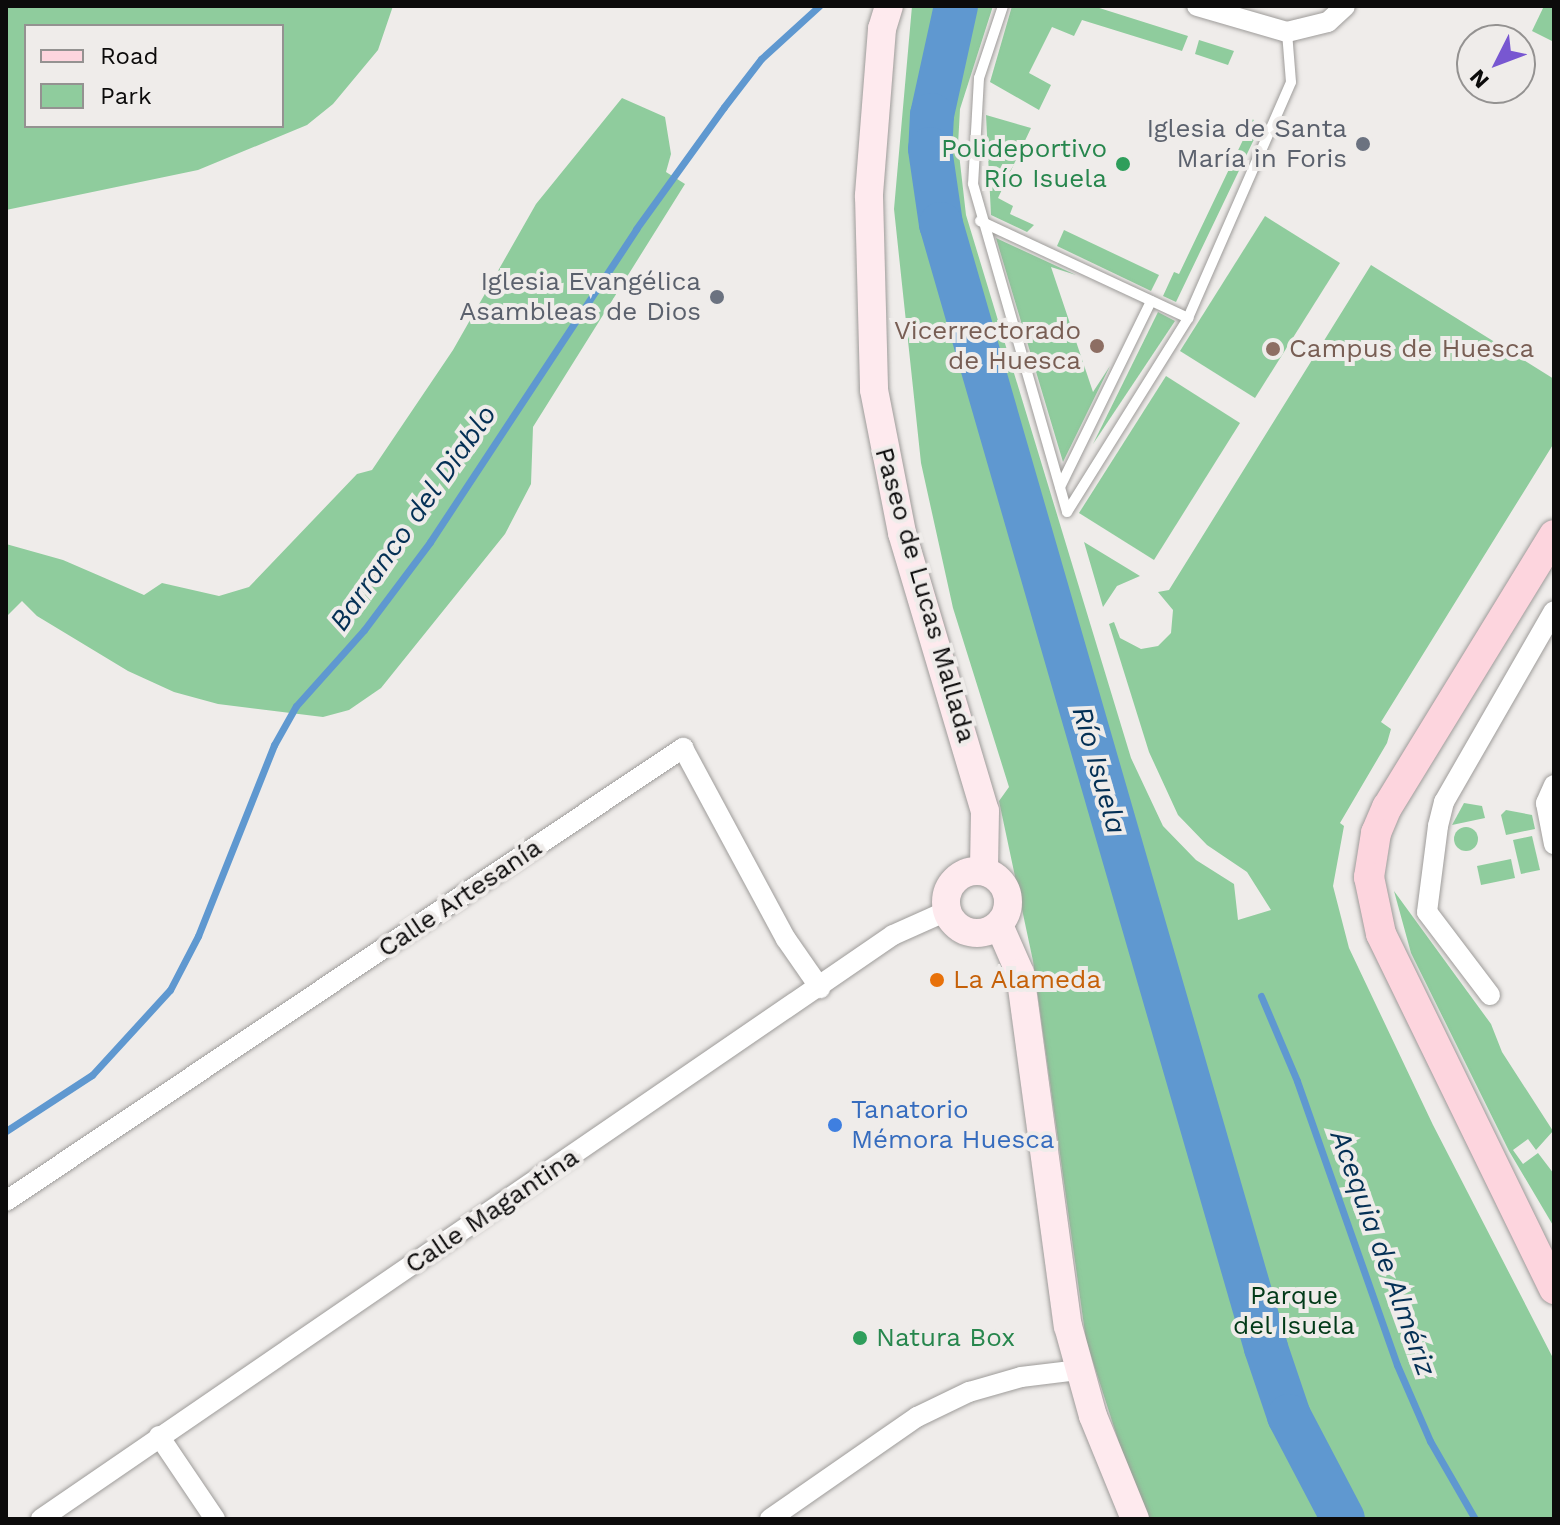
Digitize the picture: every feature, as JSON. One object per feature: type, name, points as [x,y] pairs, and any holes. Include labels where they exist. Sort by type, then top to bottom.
[{"type":"main road","name":"Paseo de Lucas Mallada","points":[[884,14],[869,196],[874,390],[902,533],[985,811],[984,871]]},
{"type":"main road","points":[[1554,535],[1395,792],[1376,833],[1370,862],[1370,891],[1381,934],[1554,1289]]},
{"type":"main road","points":[[984,871],[1007,892],[1007,910],[999,925],[974,933],[957,926],[947,911],[951,883],[963,874],[984,871]]},
{"type":"main road","points":[[999,925],[1020,973],[1078,1370],[1135,1519]]},
{"type":"main road","points":[[1479,1134],[1521,1208],[1554,1252]]},
{"type":"street","points":[[1197,6],[1287,32],[1328,22],[1345,6]]},
{"type":"street","points":[[1490,995],[1427,912],[1438,826],[1444,802],[1554,611]]},
{"type":"street","name":"Calle Artesanía","points":[[6,1201],[683,748],[786,939],[820,988]]},
{"type":"street","points":[[1554,785],[1546,803],[1554,844]]},
{"type":"street","name":"Calle Magantina","points":[[41,1519],[820,988],[893,935],[947,911]]},
{"type":"street","points":[[770,1519],[917,1417],[969,1392],[1021,1377],[1078,1370]]},
{"type":"street","points":[[159,1436],[215,1519]]},
{"type":"lane","points":[[1003,6],[973,113],[973,173],[980,221],[1067,512],[1188,318],[1291,82],[1287,32]]},
{"type":"lane","points":[[980,221],[1188,318]]},
{"type":"lane","points":[[1060,487],[1151,301]]},
{"type":"green space","points":[[6,6],[393,6],[378,50],[333,104],[307,125],[198,170],[6,210]]},
{"type":"green space","name":"Parque del Isuela","points":[[912,6],[941,6],[919,80],[916,113],[914,149],[926,228],[1132,943],[1161,936],[947,184],[943,146],[953,63],[974,6],[993,6],[960,109],[958,145],[966,215],[1131,758],[1163,826],[1196,860],[1234,884],[1238,920],[1271,910],[1247,872],[1207,845],[1178,815],[1149,752],[1109,624],[1114,622],[1120,638],[1141,649],[1158,646],[1171,633],[1173,610],[1158,592],[1169,590],[1371,265],[1554,379],[1554,443],[1381,722],[1391,729],[1387,743],[1340,823],[1344,826],[1333,886],[1349,948],[1433,1125],[1554,1360],[1554,1519],[1150,1519],[1130,1477],[1086,1340],[1033,961],[999,801],[1009,787],[953,608],[921,463],[894,209]]},
{"type":"green space","points":[[1012,6],[1093,6],[1188,36],[1182,51],[1082,20],[1074,36],[1052,27],[1029,73],[1051,85],[1039,110],[990,82]]},
{"type":"green space","points":[[1544,6],[1554,6],[1554,42],[1536,33],[1535,24]]},
{"type":"green space","points":[[1199,40],[1234,51],[1228,65],[1195,54]]},
{"type":"green space","points":[[622,98],[665,117],[671,154],[666,172],[685,184],[533,427],[531,484],[505,534],[381,688],[349,710],[323,717],[218,704],[174,692],[128,671],[37,616],[22,601],[6,617],[6,544],[63,560],[144,595],[162,583],[219,596],[249,587],[357,474],[372,470],[453,350],[536,204]]},
{"type":"green space","points":[[986,115],[1031,128],[998,198],[1013,206],[1010,214],[1034,225],[1027,232],[991,215]]},
{"type":"green space","points":[[1253,119],[1258,131],[1176,302],[1163,296],[1174,272],[1179,274]]},
{"type":"green space","points":[[1265,216],[1340,263],[1255,398],[1180,351]]},
{"type":"green space","points":[[1064,230],[1159,275],[1151,291],[1057,246]]},
{"type":"green space","points":[[996,238],[1076,275],[1051,267],[1093,392],[1110,366],[1063,462]]},
{"type":"green space","points":[[1158,312],[1175,321],[1093,444]]},
{"type":"green space","points":[[1166,376],[1240,423],[1154,560],[1079,513]]},
{"type":"green space","points":[[1084,542],[1140,576],[1117,586],[1103,607]]},
{"type":"green space","points":[[1464,803],[1482,806],[1485,818],[1452,825]]},
{"type":"green space","points":[[1506,810],[1532,815],[1535,829],[1506,835],[1501,815]]},
{"type":"green space","points":[[1466,827],[1477,834],[1478,839],[1471,850],[1466,851],[1455,844],[1454,839],[1461,828]]},
{"type":"green space","points":[[1532,836],[1540,870],[1521,874],[1513,840]]},
{"type":"green space","points":[[1511,859],[1515,878],[1481,885],[1477,866]]},
{"type":"green space","points":[[1394,891],[1491,1024],[1502,1052],[1553,1131],[1536,1150],[1528,1139],[1513,1150],[1523,1164],[1538,1153],[1554,1174],[1554,1227],[1509,1151],[1411,953]]},
{"type":"waterway","name":"Barranco del Diablo","points":[[6,1131],[92,1075],[170,990],[198,936],[274,745],[296,706],[364,630],[430,542],[636,229],[724,107],[761,59],[819,6]]},
{"type":"waterway","name":"Río Isuela","points":[[956,6],[932,115],[930,149],[941,224],[1266,1348],[1289,1416],[1343,1519]]},
{"type":"waterway","name":"Acequia de Almériz","points":[[1261,996],[1297,1081],[1397,1365],[1430,1441],[1475,1519]]},
{"type":"place","name":"Iglesia de Santa María in Foris","points":[[1363,144]]},
{"type":"place","name":"Polideportivo Río Isuela","points":[[1123,164]]},
{"type":"place","name":"Iglesia Evangélica Asambleas de Dios","points":[[717,297]]},
{"type":"place","name":"Vicerrectorado de Huesca","points":[[1097,346]]},
{"type":"place","name":"Campus de Huesca","points":[[1273,349]]},
{"type":"place","name":"La Alameda","points":[[937,980]]},
{"type":"place","name":"Tanatorio Mémora Huesca","points":[[835,1125]]},
{"type":"place","name":"Natura Box","points":[[860,1338]]}]
